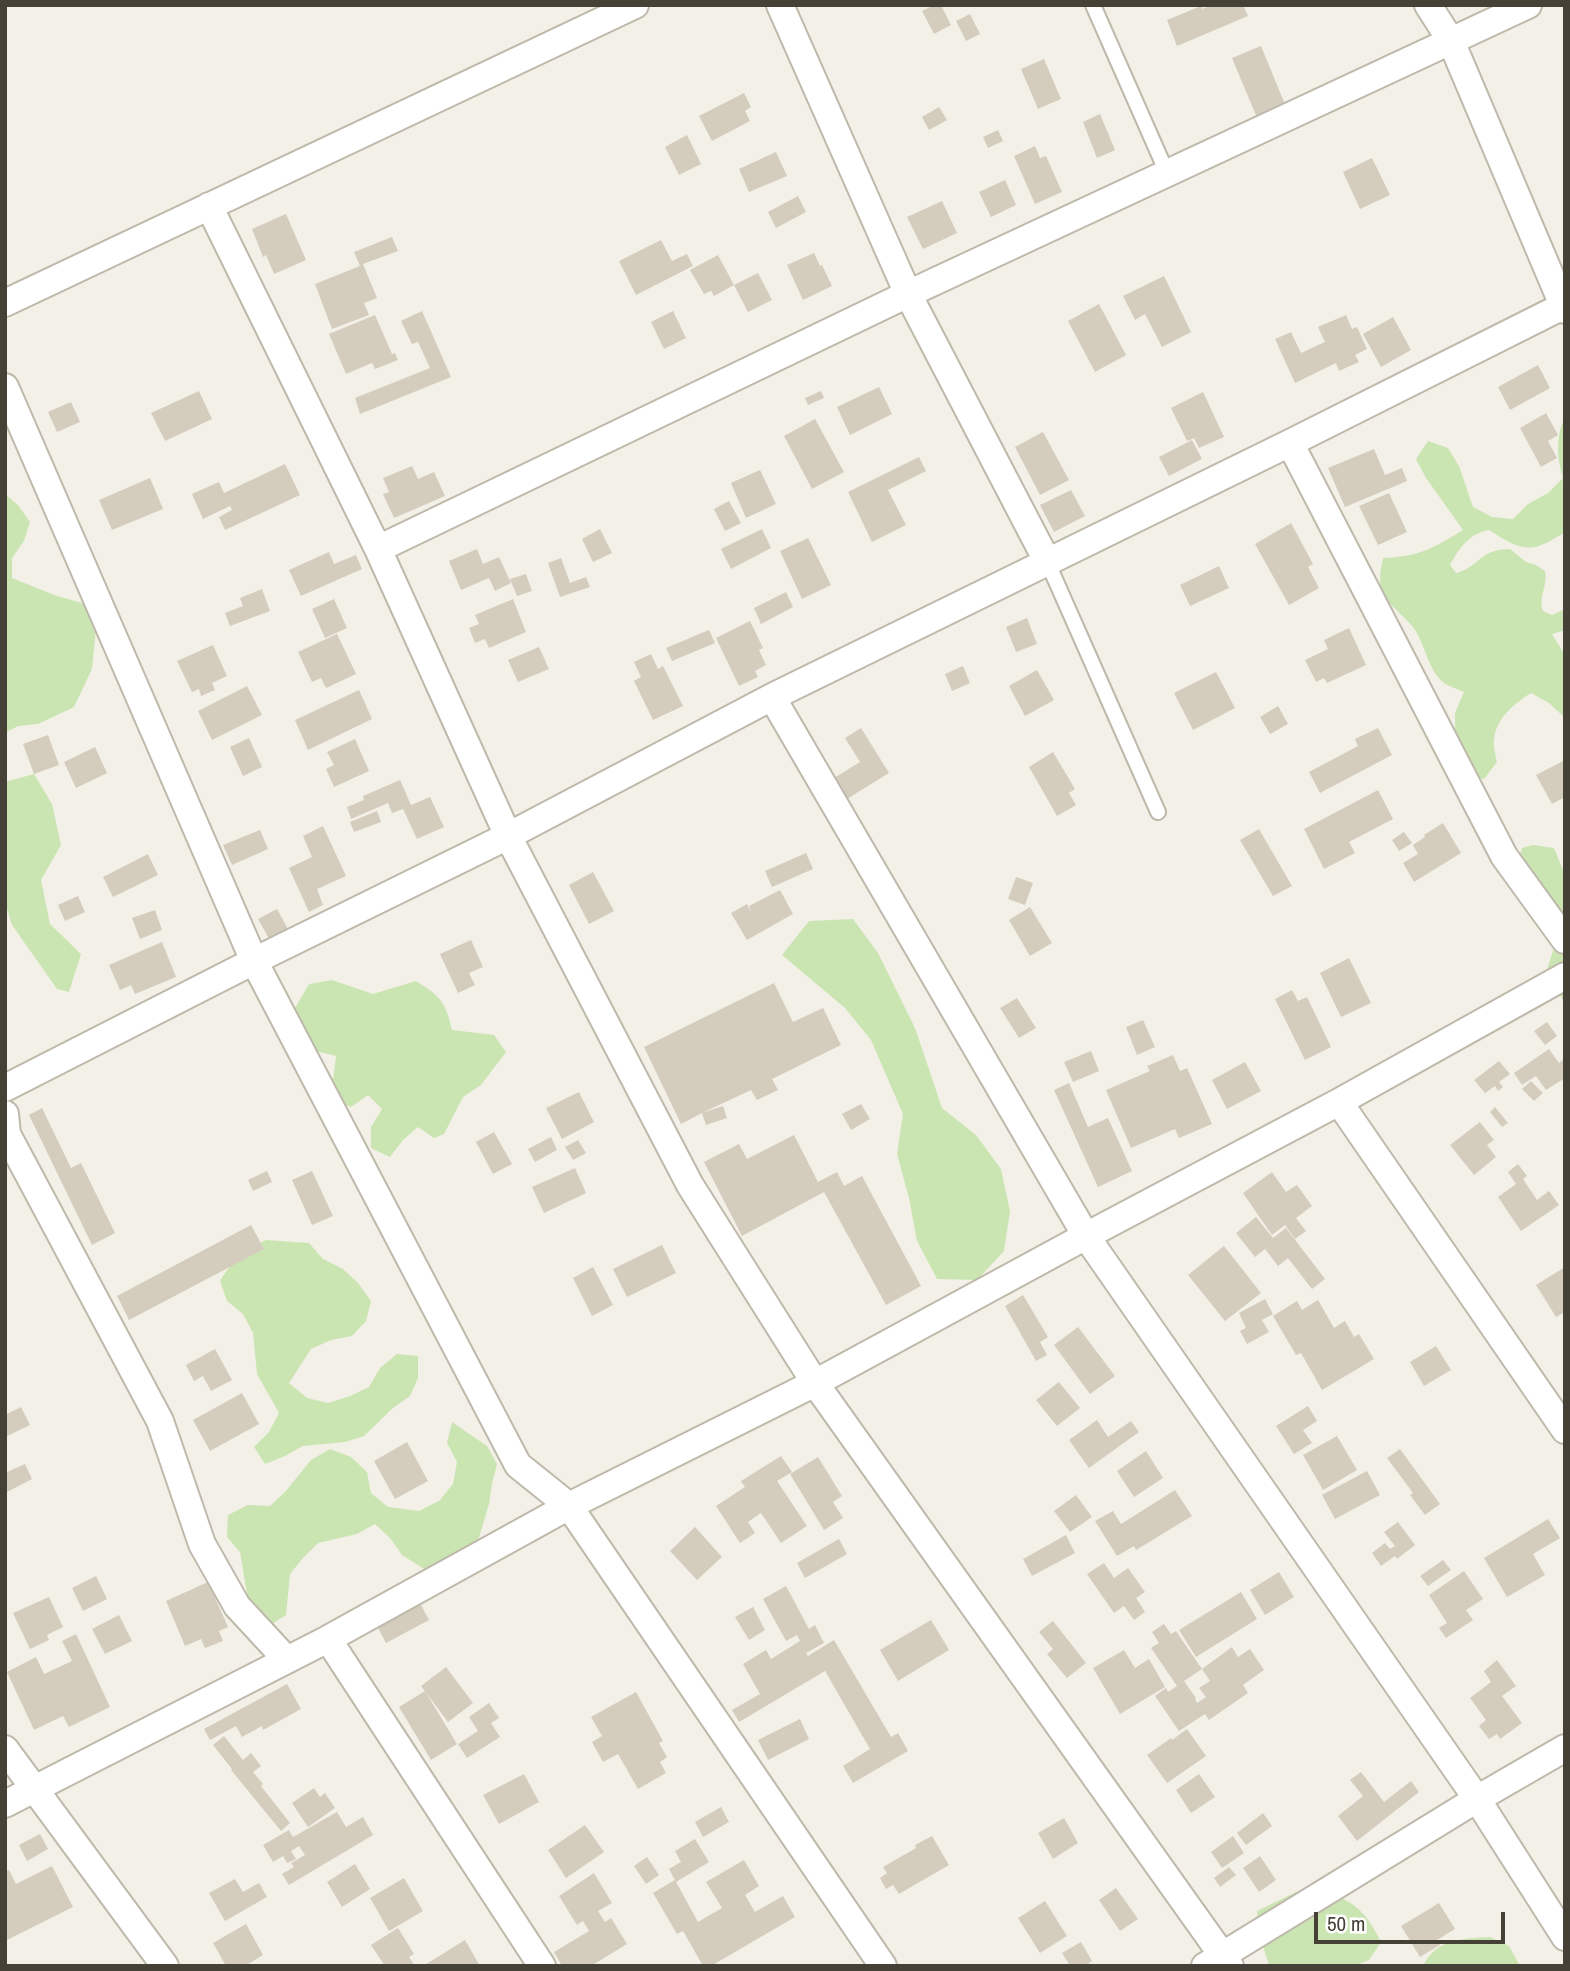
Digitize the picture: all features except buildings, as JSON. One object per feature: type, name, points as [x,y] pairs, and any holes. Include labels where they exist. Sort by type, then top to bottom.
[{"type":"street","points":[[5,303],[635,5]]},
{"type":"street","points":[[780,5],[908,294],[1047,561]]},
{"type":"street","points":[[5,1088],[508,836],[772,697],[1564,307],[1451,41],[1428,5]]},
{"type":"street","points":[[378,549],[908,294],[1528,5]]},
{"type":"street","points":[[209,206],[378,549],[508,836],[690,1185],[815,1383],[1220,1962],[1477,1798],[1565,1748]]},
{"type":"street","points":[[5,387],[254,961],[518,1465],[569,1506],[883,1966]]},
{"type":"street","points":[[1290,443],[1504,856],[1565,940]]},
{"type":"street","points":[[772,697],[1086,1236],[1477,1798],[1565,1937]]},
{"type":"street","points":[[5,1804],[328,1639],[569,1506],[815,1383],[1339,1102],[1565,976]]},
{"type":"street","points":[[1339,1102],[1565,1430]]},
{"type":"street","points":[[5,1114],[6,1134],[160,1422],[202,1544],[237,1606],[287,1660]]},
{"type":"street","points":[[328,1639],[542,1966]]},
{"type":"street","points":[[5,1749],[165,1966]]},
{"type":"lane","points":[[1093,5],[1167,173]]},
{"type":"lane","points":[[1047,561],[1158,812]]},
{"type":"green space","points":[[1562,423],[1565,423],[1565,533],[1529,548],[1515,545],[1489,530],[1476,534],[1466,542],[1450,565],[1456,573],[1492,552],[1510,549],[1526,562],[1545,571],[1543,611],[1552,615],[1565,609],[1565,630],[1552,634],[1565,655],[1565,718],[1549,703],[1531,693],[1518,702],[1498,725],[1494,743],[1497,762],[1484,779],[1463,773],[1455,735],[1455,713],[1464,692],[1438,677],[1413,627],[1386,599],[1380,581],[1383,558],[1406,556],[1425,550],[1463,530],[1426,478],[1416,459],[1428,441],[1448,448],[1459,466],[1473,507],[1492,517],[1513,519],[1563,478],[1558,450]]},
{"type":"green space","points":[[5,494],[18,505],[30,522],[24,541],[12,558],[12,578],[54,595],[96,607],[96,628],[92,669],[74,707],[38,724],[18,726],[5,733]]},
{"type":"green space","points":[[34,774],[52,804],[61,845],[41,880],[50,924],[81,954],[69,992],[57,989],[12,925],[5,902],[5,782]]},
{"type":"green space","points":[[1533,845],[1554,848],[1565,875],[1565,1008],[1560,993],[1547,977],[1555,945],[1519,858],[1522,848]]},
{"type":"green space","points":[[853,919],[878,953],[915,1028],[942,1108],[976,1135],[1001,1169],[1010,1211],[1004,1251],[977,1280],[937,1279],[917,1241],[897,1154],[903,1114],[871,1040],[845,1008],[782,955],[809,921]]},
{"type":"green space","points":[[332,980],[373,994],[416,981],[441,1001],[452,1030],[494,1035],[506,1052],[481,1085],[463,1097],[444,1134],[434,1138],[418,1127],[390,1157],[371,1148],[371,1127],[382,1109],[368,1095],[351,1107],[331,1098],[336,1056],[315,1051],[287,1022],[309,984]]},
{"type":"green space","points":[[266,1240],[309,1243],[323,1259],[343,1269],[358,1283],[371,1301],[366,1321],[352,1336],[331,1340],[311,1349],[289,1383],[307,1398],[328,1403],[369,1387],[380,1368],[397,1354],[418,1356],[418,1378],[410,1396],[364,1436],[345,1442],[303,1446],[265,1464],[254,1447],[269,1432],[279,1413],[257,1374],[253,1333],[243,1314],[227,1301],[220,1281],[239,1256]]},
{"type":"green space","points":[[452,1422],[487,1446],[497,1464],[477,1544],[437,1577],[402,1555],[390,1538],[375,1524],[357,1534],[318,1543],[303,1558],[290,1574],[286,1615],[269,1626],[253,1615],[240,1552],[227,1537],[228,1515],[248,1505],[270,1506],[311,1460],[330,1449],[351,1457],[367,1472],[371,1493],[388,1507],[419,1511],[439,1501],[453,1484],[457,1462],[447,1443]]},
{"type":"green space","points":[[1317,1890],[1340,1897],[1356,1907],[1369,1921],[1381,1942],[1369,1960],[1354,1966],[1269,1966],[1259,1932],[1257,1911],[1296,1892]]},
{"type":"green space","points":[[1490,1937],[1509,1946],[1520,1966],[1423,1966],[1428,1957],[1443,1945],[1461,1939]]}]
